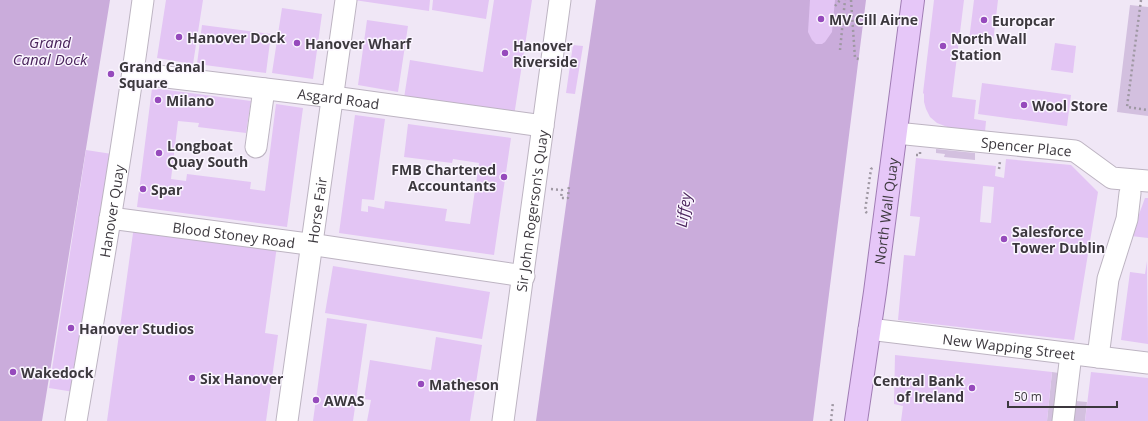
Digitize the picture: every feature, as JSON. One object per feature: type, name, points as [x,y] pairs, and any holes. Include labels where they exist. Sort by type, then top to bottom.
[{"type":"main road","name":"North Wall Quay","points":[[856,421],[913,0]]},
{"type":"street","name":"Hanover Quay","points":[[76,421],[110,218],[143,0]]},
{"type":"street","name":"Horse Fair","points":[[287,421],[346,0]]},
{"type":"street","name":"Sir John Rogerson's Quay","points":[[503,421],[524,276],[560,0]]},
{"type":"street","name":"Asgard Road","points":[[133,73],[333,97],[543,126]]},
{"type":"street","points":[[256,147],[264,89]]},
{"type":"street","name":"Spencer Place","points":[[896,133],[1075,151],[1112,178],[1148,181]]},
{"type":"street","points":[[1063,421],[1085,356],[1127,219],[1130,193]]},
{"type":"street","name":"Blood Stoney Road","points":[[110,218],[311,244],[524,276]]},
{"type":"street","name":"New Wapping Street","points":[[869,329],[1148,363]]},
{"type":"street","points":[[1080,393],[1085,356]]},
{"type":"path","points":[[835,6],[840,0]]},
{"type":"path","points":[[840,50],[845,0]]},
{"type":"path","points":[[851,0],[855,58],[859,59]]},
{"type":"path","points":[[1141,0],[1127,107],[1148,110]]},
{"type":"path","points":[[999,169],[1000,161]]},
{"type":"path","points":[[547,188],[562,190],[561,198],[568,198],[570,185]]},
{"type":"path","points":[[831,421],[833,402]]},
{"type":"shaded area","points":[[1130,5],[1148,7],[1148,116],[1117,112]]},
{"type":"shaded area","points":[[936,149],[975,153],[975,160],[944,157],[945,154],[936,153]]},
{"type":"shaded area","points":[[1052,372],[1059,373],[1054,421],[1047,421]]},
{"type":"shaded area","points":[[1076,401],[1087,402],[1085,421],[1069,421]]},
{"type":"water","name":"Grand Canal Dock","points":[[0,0],[110,0],[42,421],[0,421]]},
{"type":"water","name":"Liffey","points":[[596,0],[866,0],[813,421],[536,421]]},
{"type":"building","name":"Hanover Dock","points":[[166,0],[203,0],[193,64],[157,58]]},
{"type":"building","points":[[354,0],[430,0],[429,11]]},
{"type":"building","name":"Hanover Riverside","points":[[433,0],[489,0],[486,19],[432,10]]},
{"type":"building","name":"Hanover Riverside","points":[[494,0],[532,0],[514,116],[404,98],[410,60],[483,72]]},
{"type":"building","name":"MV Cill Airne","points":[[810,0],[835,0],[832,32],[822,44],[816,44],[808,32]]},
{"type":"building","name":"North Wall Station","points":[[934,0],[964,0],[952,97],[976,100],[974,119],[986,121],[985,132],[950,128],[937,123],[930,117],[926,109],[923,93]]},
{"type":"building","name":"Europcar","points":[[974,0],[998,0],[993,42],[969,40]]},
{"type":"building","name":"Hanover Wharf","points":[[282,8],[322,14],[313,79],[272,73]]},
{"type":"building","points":[[367,20],[408,26],[398,92],[358,85]]},
{"type":"building","name":"Hanover Wharf","points":[[202,25],[271,34],[266,73],[197,64]]},
{"type":"building","points":[[1055,43],[1076,46],[1073,73],[1051,70]]},
{"type":"building","points":[[573,45],[583,46],[575,94],[566,93]]},
{"type":"building","name":"Wool Store","points":[[982,83],[1071,95],[1067,126],[978,114]]},
{"type":"building","name":"Longboat Quay South","points":[[152,88],[251,101],[246,133],[198,127],[199,123],[178,121],[171,179],[186,181],[187,174],[251,182],[250,189],[265,191],[276,104],[303,108],[287,227],[137,207]]},
{"type":"building","points":[[355,115],[385,119],[374,200],[362,199],[361,211],[368,212],[368,206],[384,209],[385,201],[447,209],[445,221],[470,224],[479,163],[453,159],[452,163],[404,157],[408,124],[511,138],[494,255],[339,233]]},
{"type":"building","points":[[86,150],[112,154],[74,392],[49,388]]},
{"type":"building","name":"Salesforce Tower Dublin","points":[[916,158],[996,166],[995,176],[1004,178],[1006,159],[1071,165],[1098,192],[1074,340],[898,320],[904,255],[915,256],[920,217],[910,216]],"holes":[[[983,186],[994,187],[991,223],[980,222]]]},
{"type":"building","points":[[1145,198],[1148,198],[1148,238],[1131,236]]},
{"type":"building","points":[[134,226],[277,246],[265,333],[278,335],[266,421],[107,421]]},
{"type":"building","points":[[1147,261],[1148,344],[1121,340],[1130,272],[1145,274]]},
{"type":"building","points":[[333,266],[490,292],[482,339],[325,313]]},
{"type":"building","points":[[327,318],[367,324],[353,421],[313,421]]},
{"type":"building","name":"Matheson","points":[[436,337],[482,345],[470,421],[367,421],[371,400],[364,399],[370,360],[431,370]]},
{"type":"building","name":"Central Bank of Ireland","points":[[895,355],[1052,372],[1047,421],[901,421],[903,406],[894,404]]},
{"type":"building","points":[[1091,372],[1148,378],[1148,421],[1085,421]]},
{"type":"place","name":"MV Cill Airne","points":[[821,19]]},
{"type":"place","name":"Europcar","points":[[984,20]]},
{"type":"place","name":"Hanover Dock","points":[[179,37]]},
{"type":"place","name":"Hanover Wharf","points":[[297,43]]},
{"type":"place","name":"North Wall Station","points":[[943,46]]},
{"type":"place","name":"Hanover Riverside","points":[[505,53]]},
{"type":"place","name":"Grand Canal Square","points":[[111,74]]},
{"type":"place","name":"Milano","points":[[158,100]]},
{"type":"place","name":"Wool Store","points":[[1024,105]]},
{"type":"place","name":"Longboat Quay South","points":[[159,153]]},
{"type":"place","name":"FMB Chartered Accountants","points":[[504,177]]},
{"type":"place","name":"Spar","points":[[143,189]]},
{"type":"place","name":"Salesforce Tower Dublin","points":[[1004,239]]},
{"type":"place","name":"Hanover Studios","points":[[71,328]]},
{"type":"place","name":"Wakedock","points":[[13,372]]},
{"type":"place","name":"Six Hanover","points":[[192,378]]},
{"type":"place","name":"Matheson","points":[[421,384]]},
{"type":"place","name":"Central Bank of Ireland","points":[[972,388]]},
{"type":"place","name":"AWAS","points":[[316,400]]}]
